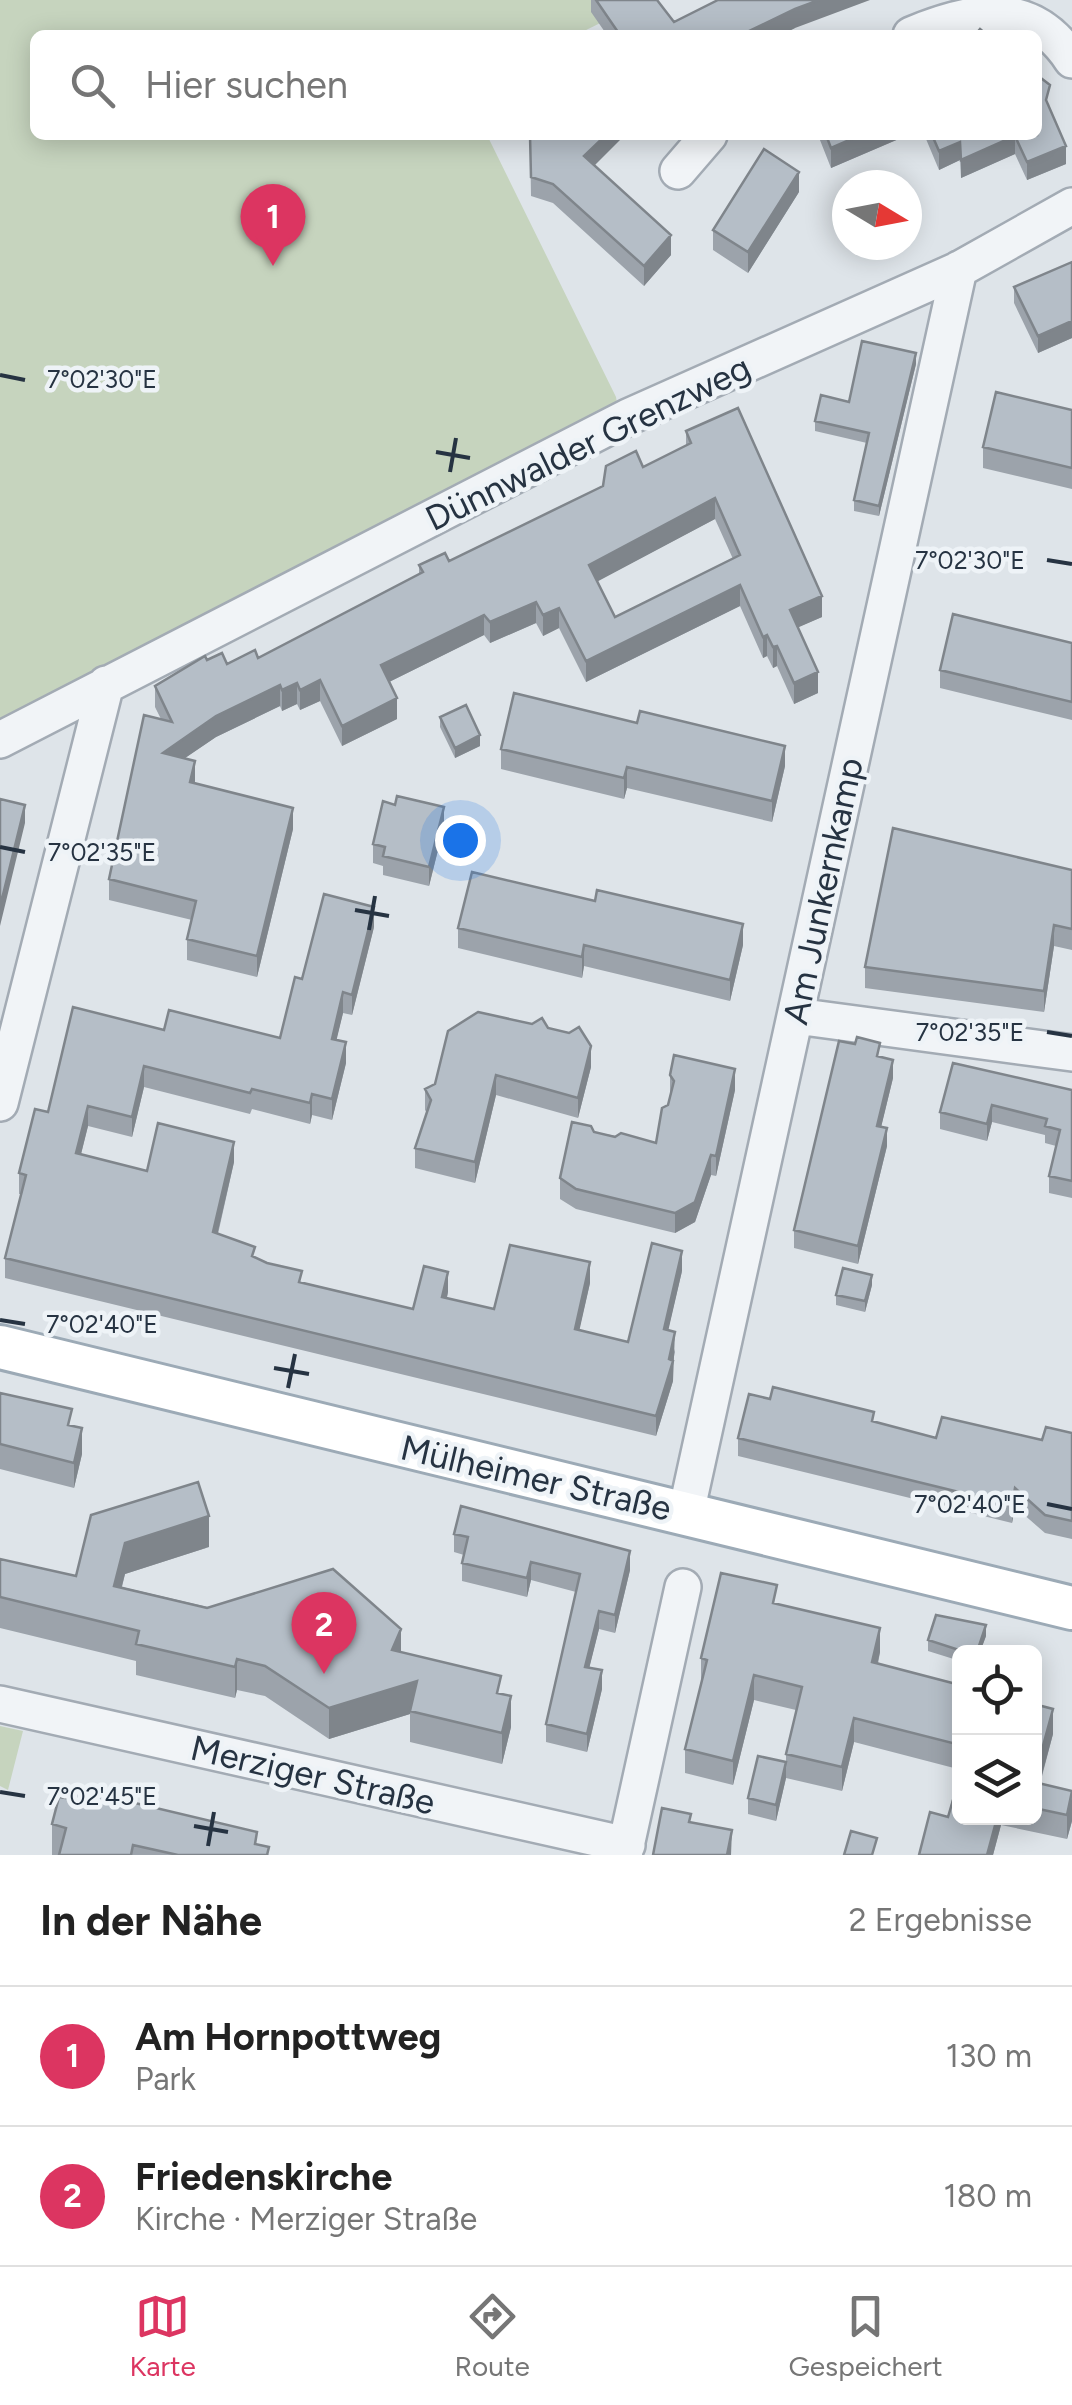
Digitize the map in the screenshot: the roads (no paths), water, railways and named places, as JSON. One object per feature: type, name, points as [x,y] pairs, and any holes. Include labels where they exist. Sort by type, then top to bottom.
[{"type":"main road","name":"Mülheimer Straße","points":[[0,1347],[1072,1608]]},
{"type":"street","points":[[922,30],[973,8],[1019,6],[1047,20],[1060,33],[1072,60]]},
{"type":"street","points":[[678,171],[705,140]]},
{"type":"street","name":"Dünnwalder Grenzweg","points":[[0,740],[628,417],[960,268],[1072,206]]},
{"type":"street","name":"Am Junkernkamp","points":[[686,1513],[960,268]]},
{"type":"street","points":[[0,1103],[106,684]]},
{"type":"street","points":[[796,1016],[1072,1053]]},
{"type":"street","points":[[625,1850],[683,1587]]},
{"type":"street","name":"Merziger Straße","points":[[0,1704],[625,1850]]},
{"type":"place","name":"Am Hornpottweg","points":[[273,266]]},
{"type":"place","name":"Friedenskirche","points":[[324,1674]]}]
